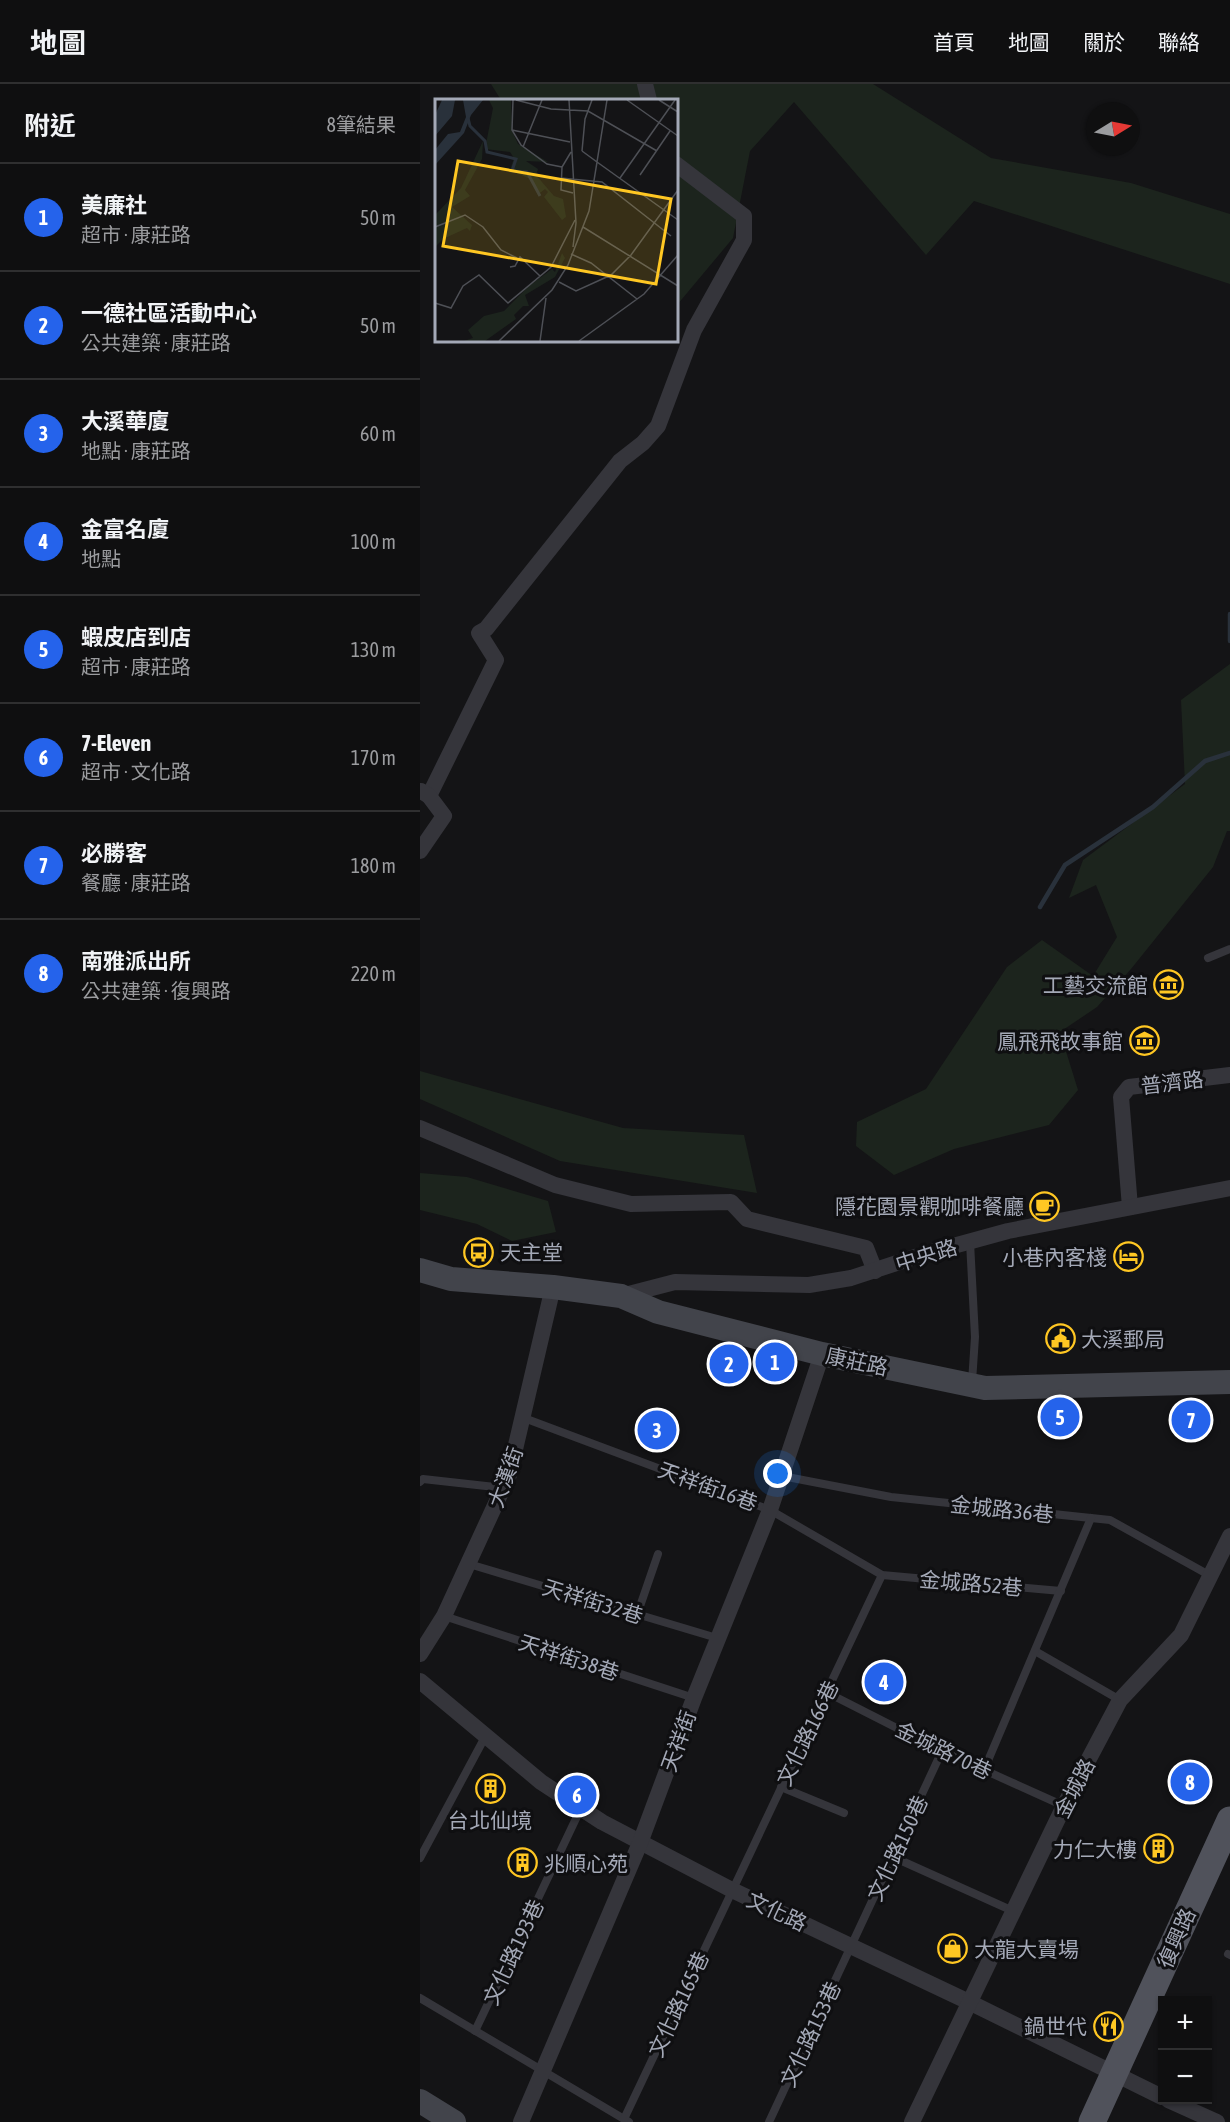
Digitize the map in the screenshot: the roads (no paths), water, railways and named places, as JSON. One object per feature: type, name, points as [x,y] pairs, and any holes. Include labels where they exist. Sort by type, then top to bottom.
[{"type":"main road","name":"復興路","points":[[1092,2122],[1230,1820]]},
{"type":"street","points":[[645,84],[649,99]]},
{"type":"street","points":[[420,850],[444,816],[424,793],[496,660],[479,633],[486,630],[620,461],[643,443],[658,426],[694,330],[744,240],[744,216],[678,166]]},
{"type":"street","name":"普濟路","points":[[1130,1207],[1121,1097],[1129,1087],[1230,1075]]},
{"type":"street","points":[[420,1128],[555,1185],[631,1204],[730,1202],[747,1219],[866,1248],[875,1270]]},
{"type":"street","name":"中央路","points":[[621,1296],[675,1282],[809,1284],[852,1278],[1008,1231],[1230,1188]]},
{"type":"street","name":"康莊路","points":[[420,1270],[451,1279],[554,1287],[621,1296],[658,1312],[822,1354],[985,1388],[1230,1382]]},
{"type":"street","name":"大漢街","points":[[420,1654],[444,1616],[504,1488],[524,1418],[554,1287]]},
{"type":"street","name":"天祥街","points":[[521,2122],[640,1843],[717,1638],[770,1510],[822,1354]]},
{"type":"street","name":"金城路","points":[[912,2122],[1064,1806],[1120,1700],[1181,1635],[1209,1575],[1224,1562],[1230,1536]]},
{"type":"street","name":"文化路","points":[[420,1681],[541,1782],[640,1843],[732,1890],[969,2002],[1158,2095]]},
{"type":"street","points":[[420,2101],[453,2122]]},
{"type":"street","points":[[1177,2104],[1217,2122]]},
{"type":"lane","points":[[1208,958],[1230,949]]},
{"type":"lane","points":[[970,1242],[975,1337],[971,1385]]},
{"type":"lane","name":"天祥街16巷","points":[[524,1418],[770,1510],[882,1575]]},
{"type":"lane","name":"金城路36巷","points":[[782,1476],[891,1497],[1110,1520],[1209,1575]]},
{"type":"lane","points":[[420,1482],[423,1479],[504,1488]]},
{"type":"lane","points":[[984,1770],[1090,1518]]},
{"type":"lane","points":[[637,1615],[658,1554]]},
{"type":"lane","name":"天祥街32巷","points":[[469,1564],[717,1638]]},
{"type":"lane","name":"金城路52巷","points":[[882,1575],[1061,1591]]},
{"type":"lane","name":"文化路166巷","points":[[732,1890],[882,1575]]},
{"type":"lane","name":"天祥街38巷","points":[[444,1616],[694,1698]]},
{"type":"lane","points":[[1035,1651],[1120,1700]]},
{"type":"lane","name":"金城路70巷","points":[[826,1692],[942,1750],[1064,1806]]},
{"type":"lane","points":[[420,1858],[485,1737]]},
{"type":"lane","name":"文化路150巷","points":[[851,1946],[942,1750]]},
{"type":"lane","points":[[781,1787],[844,1813]]},
{"type":"lane","name":"文化路193巷","points":[[475,2031],[580,1808]]},
{"type":"lane","points":[[893,1857],[1013,1911]]},
{"type":"lane","name":"文化路165巷","points":[[626,2120],[732,1890]]},
{"type":"lane","name":"文化路153巷","points":[[770,2122],[851,1946]]},
{"type":"lane","points":[[420,1998],[626,2120]]},
{"type":"waterway","points":[[1230,614],[1230,641]]},
{"type":"waterway","points":[[1040,907],[1065,865],[1153,807],[1205,761],[1230,753]]},
{"type":"place","name":"工藝交流館","points":[[1169,985]]},
{"type":"place","name":"鳳飛飛故事館","points":[[1144,1041]]},
{"type":"place","name":"隱花園景觀咖啡餐廳","points":[[1045,1206]]},
{"type":"place","name":"天主堂","points":[[479,1252]]},
{"type":"place","name":"小巷內客棧","points":[[1128,1257]]},
{"type":"place","name":"大溪郵局","points":[[1060,1339]]},
{"type":"place","name":"美廉社","points":[[775,1362]]},
{"type":"place","name":"一德社區活動中心","points":[[729,1364]]},
{"type":"place","name":"蝦皮店到店","points":[[1060,1417]]},
{"type":"place","name":"必勝客","points":[[1191,1420]]},
{"type":"place","name":"大溪華廈","points":[[657,1430]]},
{"type":"place","name":"金富名廈","points":[[884,1682]]},
{"type":"place","name":"南雅派出所","points":[[1190,1782]]},
{"type":"place","name":"台北仙境","points":[[490,1789]]},
{"type":"place","name":"7-Eleven","points":[[577,1795]]},
{"type":"place","name":"力仁大樓","points":[[1158,1849]]},
{"type":"place","name":"兆順心苑","points":[[523,1863]]},
{"type":"place","name":"大龍大賣場","points":[[953,1949]]},
{"type":"place","name":"鍋世代","points":[[1108,2026]]}]
